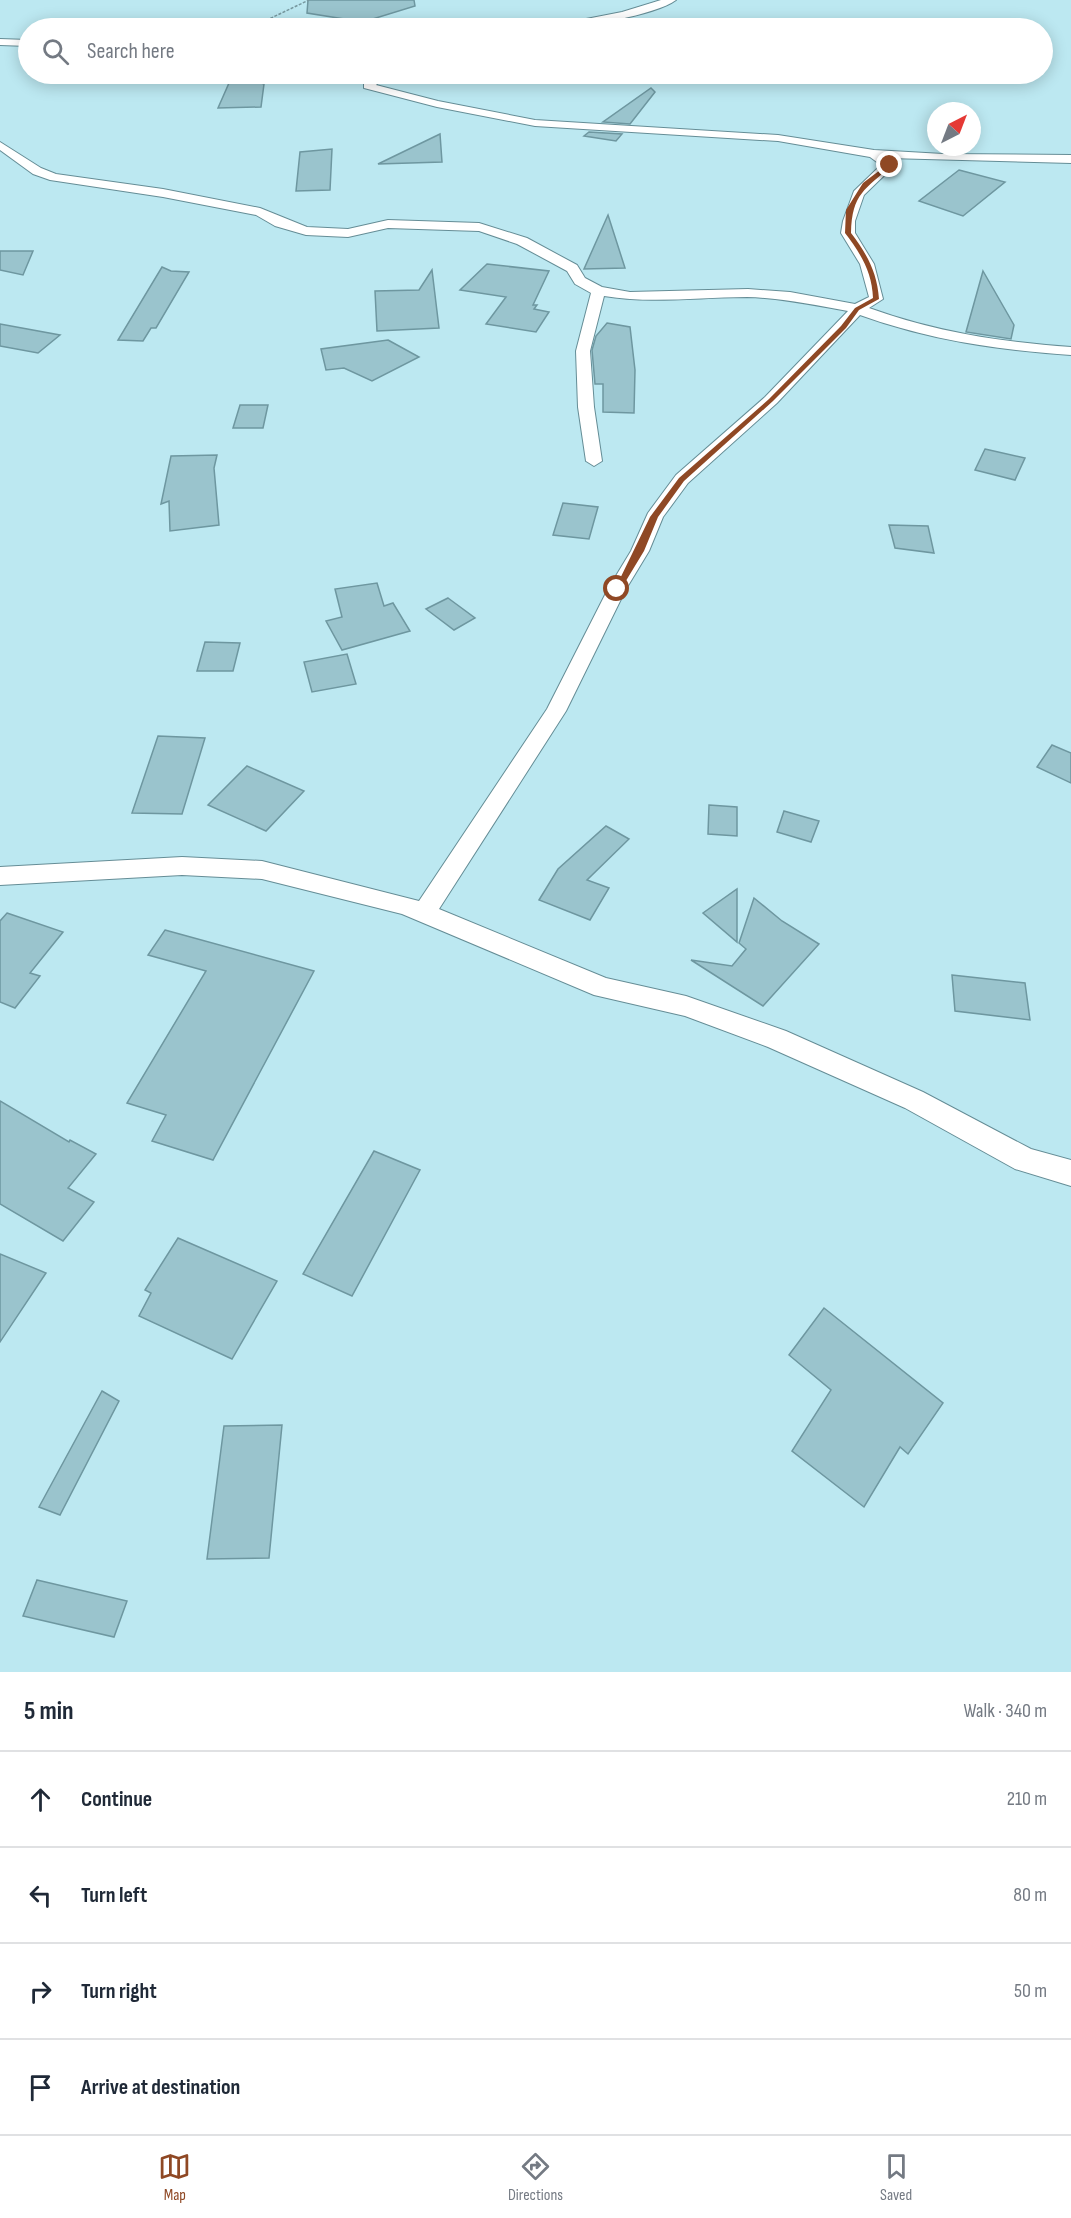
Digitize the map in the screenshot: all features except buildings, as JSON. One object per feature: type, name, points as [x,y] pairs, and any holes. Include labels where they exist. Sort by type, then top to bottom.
[{"type":"street","points":[[605,18],[623,15],[671,0]]},
{"type":"street","points":[[0,42],[18,43]]},
{"type":"street","points":[[370,84],[368,86],[437,104],[535,123],[778,138],[874,154],[925,158],[1071,159]]},
{"type":"street","points":[[0,145],[38,171],[54,177],[163,193],[260,213],[280,223],[306,231],[348,233],[388,224],[410,224],[453,225],[499,232],[572,268],[580,281],[598,291],[630,296],[748,293],[790,296],[857,309],[893,322],[999,346],[1071,351]]},
{"type":"street","points":[[424,912],[556,711],[617,589],[640,551],[654,517],[682,479],[771,400],[843,327],[857,309],[876,299],[875,283],[865,255],[848,233],[849,210],[865,184],[890,165],[874,154]]},
{"type":"street","points":[[594,460],[586,407],[583,351],[598,291]]},
{"type":"street","points":[[0,876],[182,866],[262,870],[424,912],[603,988],[686,1006],[777,1039],[914,1100],[1025,1160],[1071,1173]]},
{"type":"path","points":[[271,18],[309,0]]},
{"type":"route","points":[[617,589],[640,551],[654,517],[682,479],[771,400],[843,327],[857,309],[876,299],[875,283],[865,255],[848,233],[849,210],[865,184],[890,165]]}]
